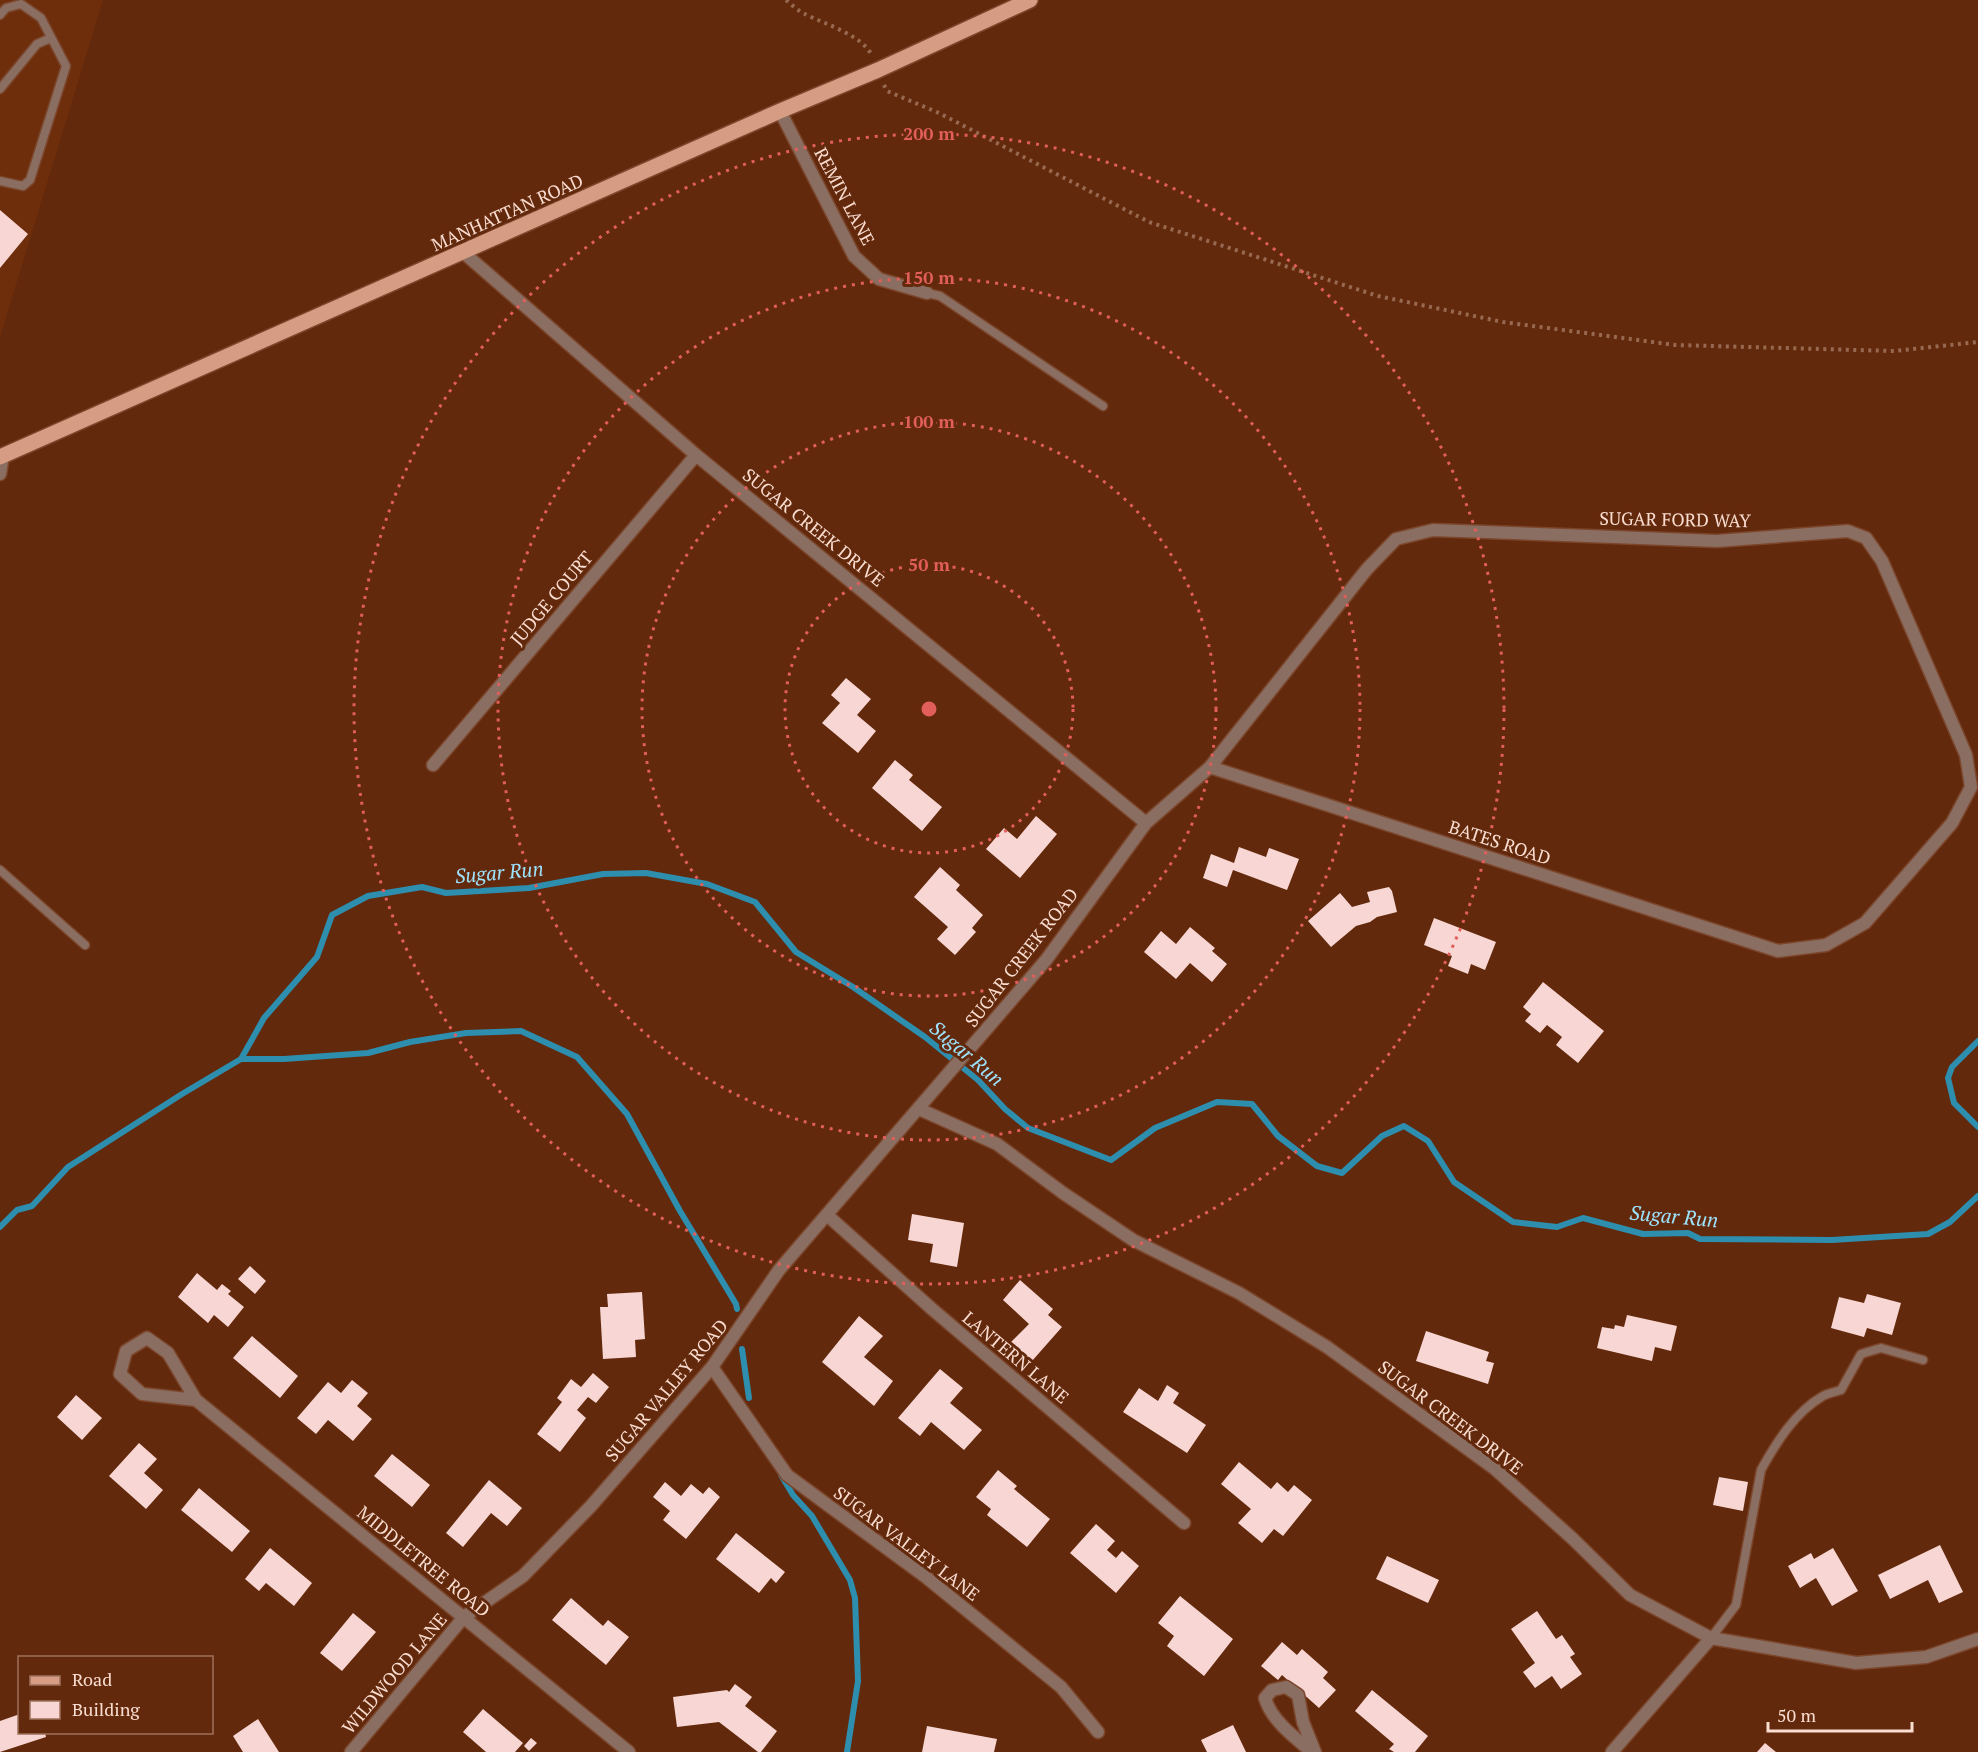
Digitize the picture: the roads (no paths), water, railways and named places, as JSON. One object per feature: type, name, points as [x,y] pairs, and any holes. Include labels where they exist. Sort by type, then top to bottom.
[{"type":"main road","name":"MANHATTAN ROAD","points":[[1,457],[780,111],[878,70],[1030,0]]},
{"type":"street","name":"REMIN LANE","points":[[780,111],[854,256],[879,279],[927,293]]},
{"type":"street","name":"SUGAR CREEK DRIVE","points":[[464,253],[696,454],[1146,823]]},
{"type":"street","name":"JUDGE COURT","points":[[433,765],[696,454]]},
{"type":"street","points":[[0,474],[1,457]]},
{"type":"street","name":"SUGAR FORD WAY","points":[[1146,823],[1210,766],[1367,568],[1396,539],[1433,530],[1717,541],[1848,531],[1866,538],[1882,561],[1966,755],[1971,787],[1952,823],[1865,923],[1826,945],[1778,951]]},
{"type":"street","name":"BATES ROAD","points":[[1210,766],[1778,951]]},
{"type":"street","name":"SUGAR CREEK ROAD","points":[[919,1109],[1046,960],[1146,823]]},
{"type":"street","name":"SUGAR CREEK DRIVE","points":[[919,1109],[997,1144],[1063,1193],[1133,1240],[1239,1293],[1327,1347],[1495,1469],[1573,1539],[1630,1595],[1711,1638],[1856,1663],[1926,1657],[1978,1640]]},
{"type":"street","name":"SUGAR VALLEY ROAD","points":[[464,1617],[523,1576],[591,1506],[712,1367],[779,1270],[919,1109]]},
{"type":"street","name":"LANTERN LANE","points":[[827,1215],[932,1309],[1184,1523]]},
{"type":"street","name":"MIDDLETREE ROAD","points":[[196,1400],[142,1394],[120,1374],[126,1350],[147,1338],[168,1353],[196,1400],[629,1752]]},
{"type":"street","name":"SUGAR VALLEY LANE","points":[[712,1367],[787,1474],[927,1578],[1061,1687],[1098,1732]]},
{"type":"street","name":"WILDWOOD LANE","points":[[351,1752],[464,1617]]},
{"type":"street","points":[[1612,1752],[1711,1638]]},
{"type":"street","points":[[1286,1687],[1298,1695],[1303,1722],[1313,1752],[1291,1734],[1268,1707],[1265,1698],[1272,1690],[1286,1687]]},
{"type":"lane","points":[[0,15],[6,8],[21,4],[40,18],[66,66],[30,180],[22,186],[0,181]]},
{"type":"lane","points":[[0,89],[37,44],[51,38]]},
{"type":"lane","points":[[927,293],[940,296],[1103,406]]},
{"type":"lane","points":[[0,870],[85,945]]},
{"type":"lane","points":[[1711,1638],[1736,1605],[1761,1470],[1794,1420],[1822,1397],[1841,1390],[1861,1354],[1881,1348],[1923,1360]]},
{"type":"waterway","name":"Sugar Run","points":[[0,1227],[17,1210],[32,1206],[68,1167],[241,1059],[264,1018],[317,957],[332,915],[368,896],[422,887],[446,893],[529,888],[603,874],[646,873],[707,884],[755,902],[796,952],[853,987],[925,1037],[978,1080],[1005,1109],[1028,1128],[1111,1160],[1155,1128],[1217,1102],[1252,1104],[1278,1136],[1317,1166],[1342,1173],[1382,1136],[1404,1126],[1428,1141],[1454,1182],[1513,1222],[1557,1227],[1583,1218],[1643,1234],[1688,1233],[1700,1239],[1832,1240],[1928,1234],[1950,1222],[1978,1196]]},
{"type":"waterway","points":[[241,1059],[284,1059],[368,1053],[410,1042],[466,1033],[521,1031],[577,1057],[627,1114],[737,1309]]},
{"type":"waterway","name":"Sugar Run","points":[[1978,1041],[1952,1067],[1948,1078],[1954,1103],[1978,1127]]},
{"type":"waterway","points":[[742,1349],[749,1398]]},
{"type":"waterway","points":[[781,1475],[793,1495],[812,1516],[850,1580],[855,1598],[858,1681],[847,1752]]}]
